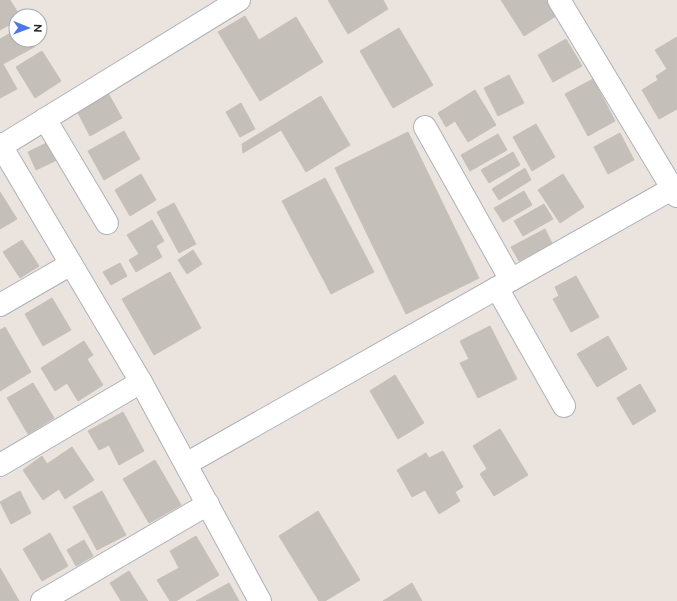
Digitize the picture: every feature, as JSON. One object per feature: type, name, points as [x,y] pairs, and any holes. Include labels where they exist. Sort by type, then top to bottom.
[{"type":"street","points":[[238,0],[0,146],[141,382],[260,601]]},
{"type":"street","points":[[186,464],[504,284],[676,190],[559,0]]},
{"type":"street","points":[[45,119],[107,223]]},
{"type":"street","points":[[425,127],[564,406]]},
{"type":"street","points":[[0,306],[71,264]]},
{"type":"street","points":[[0,465],[141,382]]},
{"type":"street","points":[[42,601],[208,504]]},
{"type":"building","points":[[0,0],[10,0],[15,8],[8,8],[8,26],[0,30]]},
{"type":"building","points":[[328,0],[383,0],[388,9],[348,34]]},
{"type":"building","points":[[501,0],[546,0],[556,16],[524,36]]},
{"type":"building","points":[[245,16],[259,40],[296,17],[323,62],[260,101],[218,32]]},
{"type":"building","points":[[399,28],[433,85],[393,108],[360,51]]},
{"type":"building","points":[[8,34],[8,48],[32,48],[3,64],[17,89],[0,98],[0,39]]},
{"type":"building","points":[[677,37],[677,109],[659,119],[642,90],[658,80],[656,76],[667,69],[655,50]]},
{"type":"building","points":[[566,39],[582,66],[553,82],[538,55]]},
{"type":"building","points":[[42,51],[61,81],[35,98],[16,67]]},
{"type":"building","points":[[509,75],[524,103],[498,116],[484,88]]},
{"type":"building","points":[[593,79],[615,121],[588,136],[565,94]]},
{"type":"building","points":[[475,90],[496,125],[468,142],[455,121],[446,127],[438,113]]},
{"type":"building","points":[[108,93],[122,118],[90,136],[77,111]]},
{"type":"building","points":[[321,96],[350,145],[306,172],[281,130],[243,153],[242,144]]},
{"type":"building","points":[[241,103],[255,129],[240,137],[226,112]]},
{"type":"building","points":[[536,124],[555,157],[532,171],[513,137]]},
{"type":"building","points":[[124,131],[140,159],[104,180],[88,151]]},
{"type":"building","points":[[408,132],[479,278],[406,314],[335,168]]},
{"type":"building","points":[[620,133],[634,160],[608,174],[594,147]]},
{"type":"building","points":[[498,134],[507,150],[470,171],[461,155]]},
{"type":"building","points":[[51,141],[59,159],[36,170],[28,152]]},
{"type":"building","points":[[513,152],[520,165],[489,183],[481,170]]},
{"type":"building","points":[[525,168],[531,180],[499,200],[492,189]]},
{"type":"building","points":[[141,174],[156,200],[130,216],[115,190]]},
{"type":"building","points":[[563,174],[584,207],[560,223],[538,190]]},
{"type":"building","points":[[325,178],[374,272],[331,294],[282,201]]},
{"type":"building","points":[[524,191],[532,205],[503,222],[494,208]]},
{"type":"building","points":[[0,192],[17,219],[0,229]]},
{"type":"building","points":[[174,203],[196,244],[179,253],[157,212]]},
{"type":"building","points":[[544,204],[553,219],[523,236],[514,221]]},
{"type":"building","points":[[152,220],[164,241],[156,246],[162,257],[136,272],[129,260],[139,254],[127,235]]},
{"type":"building","points":[[545,229],[552,243],[519,261],[511,247]]},
{"type":"building","points":[[22,240],[39,266],[20,278],[3,252]]},
{"type":"building","points":[[193,250],[202,264],[187,274],[178,260]]},
{"type":"building","points":[[120,263],[127,276],[111,285],[103,272]]},
{"type":"building","points":[[170,272],[201,328],[154,355],[122,299]]},
{"type":"building","points":[[576,276],[599,317],[571,332],[553,299],[559,296],[555,287]]},
{"type":"building","points":[[52,298],[71,330],[43,346],[25,314]]},
{"type":"building","points":[[490,326],[517,379],[478,398],[460,363],[469,359],[460,341]]},
{"type":"building","points":[[5,327],[31,372],[0,391],[0,330]]},
{"type":"building","points":[[608,336],[627,369],[597,387],[577,354]]},
{"type":"building","points":[[84,341],[93,355],[87,359],[103,385],[78,401],[67,383],[55,391],[41,368]]},
{"type":"building","points":[[395,375],[424,423],[398,439],[370,391]]},
{"type":"building","points":[[33,383],[54,418],[28,434],[7,398]]},
{"type":"building","points":[[640,384],[656,411],[633,425],[617,398]]},
{"type":"building","points":[[123,412],[144,451],[119,465],[109,445],[99,450],[88,431]]},
{"type":"building","points":[[500,429],[528,475],[494,496],[480,474],[487,469],[473,446]]},
{"type":"building","points":[[72,447],[94,480],[65,499],[59,489],[43,500],[23,470],[42,456],[47,464]]},
{"type":"building","points":[[443,451],[463,487],[455,492],[460,501],[439,514],[425,490],[412,497],[397,470],[426,453],[429,458]]},
{"type":"building","points":[[155,460],[181,505],[149,523],[123,479]]},
{"type":"building","points":[[20,491],[31,513],[11,524],[0,502]]},
{"type":"building","points":[[102,491],[126,535],[97,550],[73,507]]},
{"type":"building","points":[[318,511],[360,580],[325,601],[319,601],[279,536]]},
{"type":"building","points":[[50,533],[68,566],[42,581],[23,549]]},
{"type":"building","points":[[196,536],[219,575],[176,601],[170,601],[157,580],[179,568],[170,551]]},
{"type":"building","points":[[84,540],[93,556],[76,566],[67,550]]},
{"type":"building","points":[[0,568],[19,601],[0,601]]},
{"type":"building","points":[[129,571],[148,601],[121,601],[110,583]]},
{"type":"building","points":[[229,583],[239,601],[196,601]]},
{"type":"building","points":[[412,583],[422,601],[383,601]]}]
